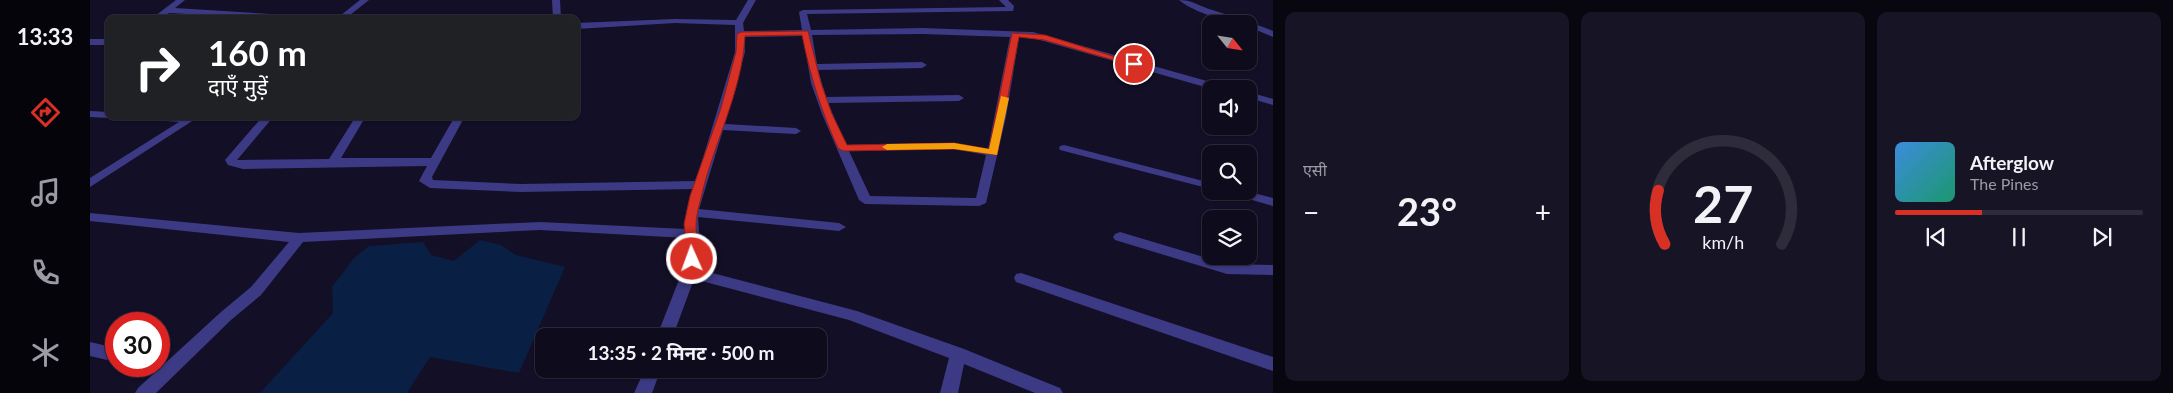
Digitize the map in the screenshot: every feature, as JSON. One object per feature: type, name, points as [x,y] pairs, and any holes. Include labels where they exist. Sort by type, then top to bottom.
[{"type":"street","points":[[160,15],[181,0]]},
{"type":"street","points":[[345,15],[366,0]]},
{"type":"street","points":[[556,0],[557,15]]},
{"type":"street","points":[[668,328],[689,272],[694,247],[690,224],[692,212],[740,52],[740,28],[752,0]]},
{"type":"street","points":[[1004,1],[1016,0]]},
{"type":"street","points":[[1183,0],[1220,15]]},
{"type":"street","points":[[1004,1],[1010,9],[803,12],[805,33],[822,100],[863,198],[874,202],[981,201],[993,153],[1015,34]]},
{"type":"street","points":[[167,10],[254,15]]},
{"type":"street","points":[[580,26],[675,21],[805,33],[923,30],[1015,34],[1045,37],[1202,83]]},
{"type":"street","points":[[1258,28],[1273,34]]},
{"type":"street","points":[[90,42],[105,42]]},
{"type":"street","points":[[813,67],[922,65]]},
{"type":"street","points":[[1257,97],[1273,102]]},
{"type":"street","points":[[822,100],[959,98]]},
{"type":"street","points":[[90,114],[105,115]]},
{"type":"street","points":[[90,183],[190,120]]},
{"type":"street","points":[[266,120],[231,160],[232,162],[243,165],[333,162],[434,162]]},
{"type":"street","points":[[333,162],[359,120]]},
{"type":"street","points":[[458,120],[425,181],[440,186],[520,188],[699,185]]},
{"type":"street","points":[[719,127],[796,131]]},
{"type":"street","points":[[843,148],[954,146],[993,153]]},
{"type":"street","points":[[692,212],[839,227]]},
{"type":"street","points":[[93,220],[299,238],[540,226],[692,234]]},
{"type":"street","points":[[1120,236],[1240,272],[1262,269],[1273,270]]},
{"type":"street","points":[[170,363],[256,291],[299,238]]},
{"type":"street","points":[[689,272],[852,315],[958,354],[1054,393]]},
{"type":"street","points":[[1021,278],[1273,364]]},
{"type":"street","points":[[90,349],[105,352]]},
{"type":"street","points":[[949,393],[958,354]]},
{"type":"street","points":[[144,393],[157,377]]},
{"type":"street","points":[[643,393],[649,378]]},
{"type":"lane","points":[[1064,148],[1202,184]]},
{"type":"lane","points":[[1257,198],[1273,202]]},
{"type":"water","points":[[480,240],[501,245],[516,255],[565,267],[539,328],[535,328],[535,336],[519,373],[430,357],[407,393],[260,393],[333,313],[332,287],[354,258],[369,246],[423,242],[431,255],[454,261]]},
{"type":"slow traffic","points":[[887,147],[954,146],[993,153],[1004,98]]},
{"type":"route","points":[[692,259],[694,247],[690,224],[696,196],[725,108],[740,52],[741,34],[805,33],[816,83],[827,114],[843,148],[954,146],[993,153],[1015,34],[1045,37],[1134,64]]}]
